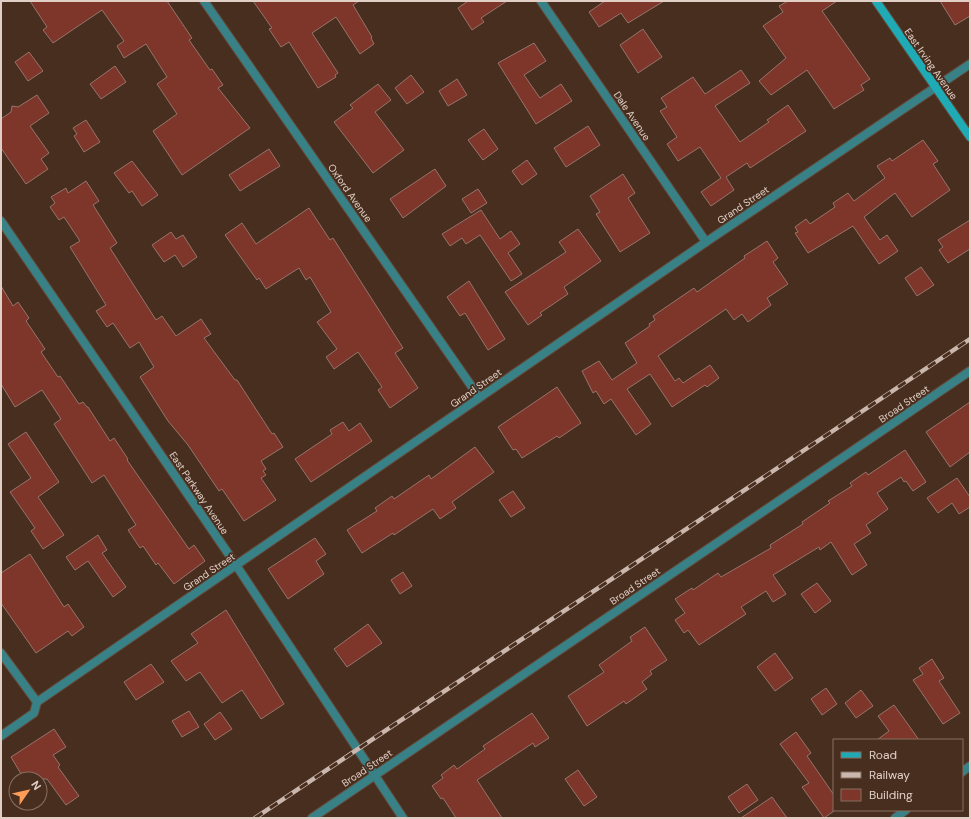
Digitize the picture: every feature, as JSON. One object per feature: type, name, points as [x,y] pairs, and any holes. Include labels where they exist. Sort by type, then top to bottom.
[{"type":"street","name":"Oxford Avenue","points":[[204,1],[479,397]]},
{"type":"street","name":"Dale Avenue","points":[[541,1],[706,242]]},
{"type":"street","name":"East Irving Avenue","points":[[876,1],[970,138]]},
{"type":"street","name":"Grand Street","points":[[1,736],[34,712],[37,702],[479,397],[970,64]]},
{"type":"street","name":"East Parkway Avenue","points":[[1,221],[236,565],[403,818]]},
{"type":"street","name":"Broad Street","points":[[312,818],[970,371]]},
{"type":"street","points":[[1,653],[37,702]]},
{"type":"street","points":[[895,818],[905,811]]},
{"type":"building","points":[[30,1],[167,1],[192,38],[189,40],[210,70],[212,69],[223,85],[218,88],[250,128],[182,175],[153,131],[177,114],[157,84],[167,77],[146,44],[124,58],[117,46],[124,41],[102,10],[53,43],[43,30],[47,27]]},
{"type":"building","points":[[253,1],[359,1],[353,5],[372,37],[371,38],[374,44],[360,54],[336,17],[312,33],[338,73],[335,75],[336,77],[318,88],[289,42],[281,47],[269,29],[272,28]]},
{"type":"building","points":[[468,1],[507,1],[481,18],[484,22],[472,30],[458,8]]},
{"type":"building","points":[[605,1],[664,1],[628,23],[621,13],[599,27],[589,12]]},
{"type":"building","points":[[788,1],[837,1],[822,11],[870,79],[861,85],[864,90],[834,109],[807,70],[771,95],[759,81],[786,58],[763,26],[783,12],[779,6]]},
{"type":"building","points":[[940,1],[970,1],[970,16],[955,25]]},
{"type":"building","points":[[643,29],[662,57],[638,73],[620,45]]},
{"type":"building","points":[[534,43],[546,61],[524,75],[540,98],[561,84],[572,101],[536,124],[498,63]]},
{"type":"building","points":[[29,52],[43,71],[28,81],[15,62]]},
{"type":"building","points":[[115,66],[126,82],[101,99],[90,84]]},
{"type":"building","points":[[741,70],[750,83],[715,106],[740,142],[769,122],[767,120],[788,105],[806,131],[750,168],[747,163],[726,177],[734,190],[711,206],[701,192],[721,178],[700,147],[678,161],[667,144],[677,137],[660,111],[667,107],[661,98],[693,77],[705,94]]},
{"type":"building","points":[[411,75],[424,92],[407,104],[395,88]]},
{"type":"building","points":[[457,79],[467,95],[448,106],[439,91]]},
{"type":"building","points":[[378,84],[391,100],[375,112],[404,150],[373,173],[334,122],[353,108],[350,105]]},
{"type":"building","points":[[37,95],[49,113],[30,126],[49,153],[41,159],[48,169],[26,184],[1,148],[1,119],[11,112],[12,106],[18,107]]},
{"type":"building","points":[[86,120],[100,142],[84,152],[74,136],[77,134],[73,128]]},
{"type":"building","points":[[588,126],[600,145],[566,167],[554,148]]},
{"type":"building","points":[[484,129],[498,149],[483,160],[468,140]]},
{"type":"building","points":[[923,140],[938,161],[933,164],[950,190],[912,217],[895,193],[864,217],[880,240],[887,235],[898,251],[879,264],[853,226],[808,253],[795,233],[798,232],[795,227],[806,219],[810,224],[835,207],[833,203],[848,193],[854,201],[885,178],[877,166],[890,158],[892,161]]},
{"type":"building","points":[[269,149],[280,166],[240,191],[229,175]]},
{"type":"building","points":[[527,160],[537,174],[522,185],[512,171]]},
{"type":"building","points":[[132,161],[158,195],[142,206],[132,191],[129,193],[114,173]]},
{"type":"building","points":[[435,169],[446,186],[403,218],[390,199]]},
{"type":"building","points":[[623,174],[635,193],[628,198],[650,233],[620,252],[596,214],[600,212],[590,196]]},
{"type":"building","points":[[86,181],[99,201],[93,205],[117,243],[110,248],[156,320],[162,316],[176,336],[201,319],[211,334],[204,338],[235,380],[237,380],[272,434],[274,433],[283,447],[261,461],[266,469],[263,471],[266,475],[261,478],[276,500],[244,521],[222,489],[219,491],[188,445],[168,421],[140,377],[154,367],[139,342],[130,348],[113,323],[107,327],[96,311],[106,305],[70,247],[80,241],[64,217],[59,220],[50,207],[55,203],[51,197],[66,188],[68,193]]},
{"type":"building","points":[[478,189],[487,203],[471,213],[462,199]]},
{"type":"building","points":[[309,208],[330,240],[333,238],[403,348],[395,353],[418,388],[390,408],[378,390],[382,387],[358,352],[334,369],[326,357],[337,349],[317,322],[331,312],[310,277],[306,280],[299,268],[266,289],[259,278],[257,280],[225,235],[242,223],[256,244]]},
{"type":"building","points":[[481,210],[500,239],[511,231],[520,244],[508,253],[522,274],[511,281],[480,235],[466,244],[462,238],[450,246],[442,234]]},
{"type":"building","points":[[970,220],[970,249],[948,263],[939,250],[943,247],[938,240]]},
{"type":"building","points":[[578,229],[601,261],[564,287],[568,294],[540,313],[542,315],[528,325],[505,292],[566,252],[559,242]]},
{"type":"building","points":[[171,232],[176,239],[183,235],[197,257],[183,267],[175,255],[164,262],[152,245]]},
{"type":"building","points":[[767,241],[778,258],[773,262],[788,284],[767,298],[771,305],[748,322],[742,314],[734,320],[726,309],[658,356],[675,381],[679,378],[683,383],[710,365],[719,378],[707,387],[705,385],[672,407],[650,374],[627,389],[651,424],[636,435],[611,399],[604,404],[596,391],[593,393],[582,371],[599,361],[612,380],[637,363],[625,343],[650,326],[649,324],[655,320],[653,316],[694,288],[697,292],[745,258],[744,256]]},
{"type":"building","points":[[921,267],[934,285],[917,296],[905,278]]},
{"type":"building","points":[[469,281],[505,339],[488,350],[465,313],[460,316],[447,297]]},
{"type":"building","points":[[1,286],[13,306],[18,302],[29,318],[26,321],[45,349],[41,352],[58,377],[60,376],[79,404],[83,402],[88,407],[110,441],[114,438],[128,459],[127,460],[189,549],[194,545],[205,561],[174,584],[158,563],[156,565],[143,546],[140,548],[128,530],[136,525],[104,475],[92,483],[54,424],[61,419],[42,390],[15,407],[1,384]]},
{"type":"building","points":[[557,387],[581,423],[559,438],[557,436],[522,458],[516,449],[513,450],[498,427]]},
{"type":"building","points":[[970,402],[970,452],[950,467],[926,432]]},
{"type":"building","points":[[343,422],[349,431],[360,423],[372,441],[311,482],[295,459],[332,434],[330,430]]},
{"type":"building","points":[[26,432],[59,482],[38,497],[64,535],[43,549],[31,531],[35,528],[10,492],[31,478],[8,444]]},
{"type":"building","points":[[475,447],[494,472],[452,502],[456,508],[440,519],[433,509],[394,535],[393,533],[362,553],[347,530],[377,511],[375,508],[392,496],[394,499],[429,475],[431,479]]},
{"type":"building","points":[[905,450],[926,482],[913,491],[901,477],[877,493],[888,509],[866,525],[871,533],[854,544],[867,565],[852,575],[831,542],[820,550],[819,547],[773,575],[786,594],[773,602],[766,591],[741,607],[746,614],[699,645],[688,630],[684,633],[675,620],[685,613],[675,599],[692,588],[693,590],[718,573],[721,577],[771,548],[770,545],[803,524],[802,522],[830,503],[828,501],[852,486],[850,483],[866,472],[868,475]]},
{"type":"building","points":[[957,478],[970,497],[970,507],[959,514],[952,503],[938,513],[927,498]]},
{"type":"building","points":[[513,491],[525,508],[511,517],[499,500]]},
{"type":"building","points":[[98,535],[107,550],[102,553],[126,587],[113,597],[88,561],[75,570],[66,557]]},
{"type":"building","points":[[315,538],[326,554],[316,561],[324,574],[288,599],[268,569]]},
{"type":"building","points":[[30,554],[64,607],[68,604],[84,627],[72,636],[68,631],[36,653],[1,603],[1,573]]},
{"type":"building","points":[[403,572],[412,586],[400,594],[391,580]]},
{"type":"building","points":[[817,583],[831,601],[815,613],[801,594]]},
{"type":"building","points":[[226,610],[284,704],[261,719],[242,690],[222,703],[200,672],[186,681],[171,661],[198,643],[191,634]]},
{"type":"building","points":[[368,624],[382,643],[347,667],[334,649]]},
{"type":"building","points":[[645,627],[667,660],[650,671],[652,674],[642,682],[647,689],[626,704],[624,701],[587,726],[568,696],[604,672],[599,665],[632,641],[630,637]]},
{"type":"building","points":[[775,653],[793,678],[775,691],[757,667]]},
{"type":"building","points":[[932,659],[944,678],[939,681],[960,713],[943,724],[913,680],[923,674],[919,668]]},
{"type":"building","points":[[151,664],[164,682],[136,700],[124,682]]},
{"type":"building","points":[[826,688],[837,704],[822,715],[811,699]]},
{"type":"building","points":[[861,690],[873,706],[856,718],[845,703]]},
{"type":"building","points":[[894,705],[918,739],[878,739],[889,731],[878,716]]},
{"type":"building","points":[[189,711],[199,727],[182,737],[172,721]]},
{"type":"building","points":[[220,712],[232,729],[215,740],[204,724]]},
{"type":"building","points":[[532,713],[549,738],[535,747],[533,743],[477,780],[502,818],[456,818],[443,798],[441,799],[432,786],[443,778],[441,775],[454,765],[457,769],[485,749],[483,746]]},
{"type":"building","points":[[54,729],[66,747],[53,755],[60,765],[58,767],[79,796],[66,805],[48,780],[48,771],[19,771],[11,757]]},
{"type":"building","points":[[796,732],[811,753],[807,756],[833,794],[834,811],[824,818],[802,787],[809,783],[780,744]]},
{"type":"building","points":[[578,770],[597,797],[584,806],[565,779]]},
{"type":"building","points":[[747,784],[758,800],[739,813],[728,797]]},
{"type":"building","points":[[772,797],[787,818],[741,818]]},
{"type":"railway","points":[[255,818],[970,339]]}]
